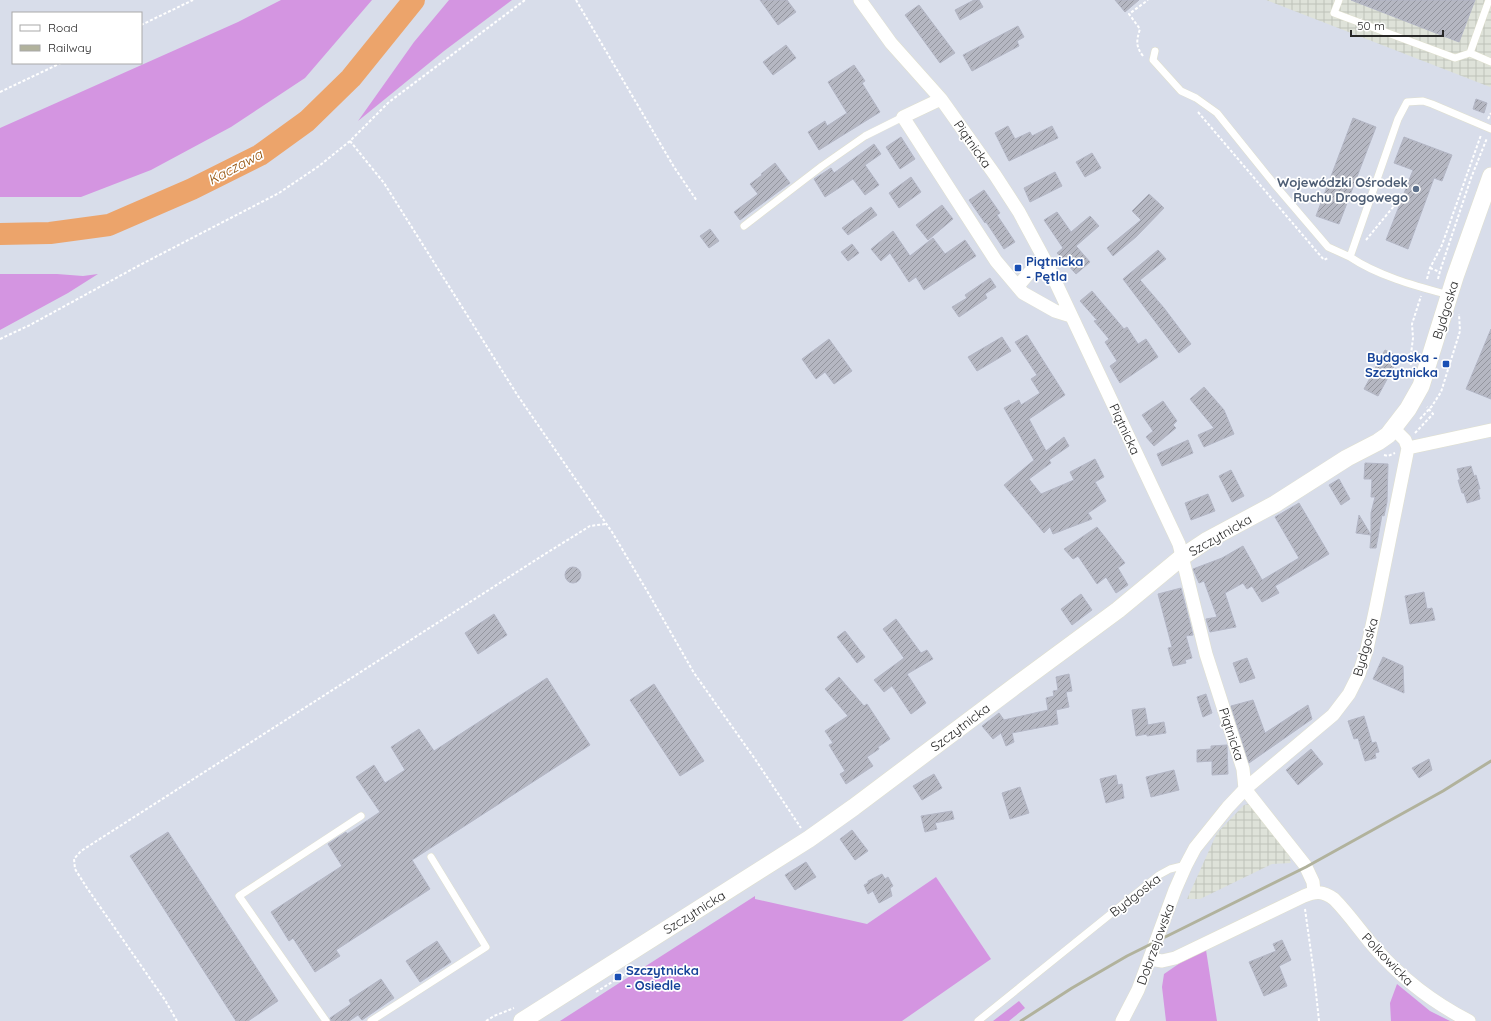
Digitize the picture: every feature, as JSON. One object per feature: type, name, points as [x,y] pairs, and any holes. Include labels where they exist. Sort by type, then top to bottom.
[{"type":"street","name":"Piątnicka","points":[[860,0],[891,43],[941,99],[995,175],[1019,212],[1047,264],[1180,544],[1206,654],[1243,769],[1245,789]]},
{"type":"street","points":[[941,99],[903,117],[996,261],[1023,293],[1055,311],[1071,316]]},
{"type":"street","name":"Bydgoska","points":[[1393,428],[1411,404],[1421,386],[1491,176]]},
{"type":"street","points":[[1018,286],[1030,272],[1047,264]]},
{"type":"street","points":[[1393,428],[1405,440],[1408,448],[1491,430]]},
{"type":"street","name":"Szczytnicka","points":[[522,1021],[809,839],[1118,610],[1182,557],[1206,541],[1275,504],[1348,458],[1378,442],[1388,435],[1393,428]]},
{"type":"street","name":"Bydgoska","points":[[1186,865],[1195,848],[1228,807],[1245,789],[1333,715],[1349,694],[1359,674],[1367,649],[1408,448]]},
{"type":"street","points":[[1150,959],[1162,961],[1175,958],[1309,894],[1313,882],[1305,865],[1245,789]]},
{"type":"street","name":"Dobrzejowska","points":[[1122,1021],[1138,990],[1186,865]]},
{"type":"street","name":"Polkowicka","points":[[1309,894],[1327,894],[1334,899],[1399,974],[1425,995],[1470,1021]]},
{"type":"lane","points":[[1339,0],[1334,12],[1455,58],[1470,53],[1491,62]]},
{"type":"lane","points":[[1470,53],[1489,0]]},
{"type":"lane","points":[[1155,51],[1153,60],[1181,91],[1196,98],[1217,113],[1275,185],[1328,247],[1371,269],[1450,296]]},
{"type":"lane","points":[[1350,257],[1398,119],[1407,102],[1423,101],[1488,128]]},
{"type":"lane","points":[[744,226],[822,166],[865,136],[903,117]]},
{"type":"lane","points":[[326,1021],[239,896],[361,816]]},
{"type":"lane","points":[[371,1021],[486,947],[431,857]]},
{"type":"lane","name":"Bydgoska","points":[[978,1021],[1159,875],[1170,868],[1186,865]]},
{"type":"path","points":[[142,25],[193,0]]},
{"type":"path","points":[[0,339],[279,193],[319,166],[350,141],[389,102],[524,0]]},
{"type":"path","points":[[576,0],[671,161],[697,201]]},
{"type":"path","points":[[0,92],[59,64]]},
{"type":"path","points":[[1411,365],[1410,362],[1413,338],[1412,324],[1430,268],[1442,245],[1475,151],[1488,128],[1491,113]]},
{"type":"path","points":[[350,141],[384,183],[518,396],[606,524],[650,596],[694,673],[809,839]]},
{"type":"path","points":[[1418,421],[1432,406],[1441,392],[1460,330],[1460,316],[1458,312]]},
{"type":"path","points":[[177,1021],[165,1000],[75,870],[74,859],[81,851],[590,526],[606,524]]},
{"type":"path","points":[[1309,894],[1314,974],[1319,1021]]},
{"type":"shaded area","points":[[281,0],[372,0],[305,78],[231,127],[151,170],[81,197],[0,197],[0,128],[238,22]]},
{"type":"shaded area","points":[[449,0],[512,0],[444,51],[358,121],[414,42]]},
{"type":"shaded area","points":[[1266,0],[1491,0],[1491,85],[1490,87]]},
{"type":"shaded area","points":[[0,274],[57,274],[83,276],[98,274],[68,293],[0,330]]},
{"type":"shaded area","points":[[1249,804],[1287,848],[1291,863],[1272,864],[1200,899],[1187,899],[1217,833],[1244,805]]},
{"type":"shaded area","points":[[936,877],[991,959],[902,1021],[560,1021],[755,896],[755,899],[867,924]]},
{"type":"shaded area","points":[[1206,950],[1217,1021],[1166,1021],[1162,987],[1164,974],[1180,963]]},
{"type":"shaded area","points":[[1397,984],[1430,1011],[1450,1021],[1391,1021],[1390,1003]]},
{"type":"shaded area","points":[[1019,1001],[1025,1008],[1009,1021],[993,1021]]},
{"type":"building","points":[[760,0],[787,0],[796,12],[778,25]]},
{"type":"building","points":[[974,0],[979,0],[983,7],[960,20],[955,10]]},
{"type":"building","points":[[1115,0],[1139,0],[1125,12]]},
{"type":"building","points":[[1351,0],[1475,0],[1459,42]]},
{"type":"building","points":[[919,5],[955,53],[940,63],[905,15]]},
{"type":"building","points":[[1018,26],[1024,37],[1017,41],[1019,46],[972,71],[963,55]]},
{"type":"building","points":[[786,45],[796,58],[773,75],[763,62]]},
{"type":"building","points":[[854,65],[865,81],[862,83],[880,112],[819,150],[808,132],[825,121],[827,126],[847,113],[828,82]]},
{"type":"building","points":[[1476,99],[1487,103],[1484,113],[1473,109]]},
{"type":"building","points":[[1353,118],[1376,127],[1339,224],[1316,216]]},
{"type":"building","points":[[1008,126],[1015,139],[1030,132],[1032,136],[1052,126],[1058,138],[1009,161],[995,133]]},
{"type":"building","points":[[901,137],[915,159],[900,169],[886,147]]},
{"type":"building","points":[[1404,137],[1452,155],[1442,181],[1434,178],[1408,249],[1386,240],[1413,170],[1394,163]]},
{"type":"building","points":[[874,144],[881,154],[865,165],[879,185],[865,195],[853,179],[825,197],[814,179],[831,168],[834,173]]},
{"type":"building","points":[[1092,153],[1101,168],[1085,177],[1076,162]]},
{"type":"building","points":[[775,163],[790,183],[740,220],[734,212],[758,194],[750,184]]},
{"type":"building","points":[[1055,172],[1062,186],[1030,202],[1024,188]]},
{"type":"building","points":[[911,177],[921,192],[899,208],[889,193]]},
{"type":"building","points":[[984,190],[1000,213],[997,215],[1015,242],[1004,249],[969,200]]},
{"type":"building","points":[[1149,194],[1164,208],[1136,237],[1113,256],[1107,248],[1141,220],[1132,211]]},
{"type":"building","points":[[942,205],[953,219],[928,240],[916,225]]},
{"type":"building","points":[[871,207],[877,215],[848,235],[842,228]]},
{"type":"building","points":[[1057,212],[1071,232],[1090,216],[1099,226],[1076,246],[1090,262],[1076,274],[1057,253],[1063,248],[1044,220]]},
{"type":"building","points":[[710,229],[719,241],[709,248],[700,236]]},
{"type":"building","points":[[893,231],[910,256],[933,238],[945,254],[965,240],[976,256],[924,290],[916,277],[909,282],[890,253],[881,261],[871,249]]},
{"type":"building","points":[[852,244],[859,253],[848,261],[841,252]]},
{"type":"building","points":[[1158,250],[1166,259],[1140,280],[1164,308],[1191,344],[1179,353],[1123,279]]},
{"type":"building","points":[[990,278],[996,287],[985,294],[987,298],[959,317],[952,307],[967,298],[965,295]]},
{"type":"building","points":[[1092,291],[1124,329],[1127,327],[1138,344],[1146,339],[1158,357],[1120,383],[1110,366],[1117,361],[1105,342],[1109,339],[1094,321],[1097,320],[1080,301]]},
{"type":"building","points":[[1491,329],[1491,399],[1466,389]]},
{"type":"building","points":[[1027,335],[1065,395],[1029,419],[1046,451],[1064,437],[1069,446],[1049,460],[1051,463],[1029,479],[1041,494],[1074,480],[1070,472],[1095,459],[1104,477],[1095,482],[1106,501],[1088,513],[1092,519],[1053,534],[1050,527],[1044,533],[1004,485],[1034,460],[1004,408],[1019,400],[1021,405],[1040,393],[1031,379],[1037,375],[1015,342]]},
{"type":"building","points":[[1002,337],[1011,351],[977,371],[968,357]]},
{"type":"building","points":[[829,339],[852,371],[834,384],[825,372],[816,379],[802,359]]},
{"type":"building","points":[[1385,350],[1399,357],[1378,396],[1364,389]]},
{"type":"building","points":[[1204,387],[1224,410],[1234,434],[1204,447],[1198,435],[1214,428],[1190,399]]},
{"type":"building","points":[[1163,401],[1177,421],[1173,425],[1176,428],[1154,446],[1146,437],[1153,431],[1142,415]]},
{"type":"building","points":[[1188,440],[1193,453],[1162,466],[1157,454]]},
{"type":"building","points":[[1365,463],[1388,464],[1387,502],[1384,516],[1382,515],[1376,548],[1370,548],[1371,513],[1375,497],[1371,497],[1372,479],[1364,479]]},
{"type":"building","points":[[1471,466],[1474,476],[1476,475],[1480,489],[1478,489],[1480,499],[1467,503],[1458,480],[1460,480],[1457,469]]},
{"type":"building","points":[[1231,470],[1244,496],[1232,502],[1219,476]]},
{"type":"building","points":[[1339,479],[1350,499],[1341,505],[1329,485]]},
{"type":"building","points":[[1208,494],[1215,511],[1191,520],[1185,503]]},
{"type":"building","points":[[1299,503],[1329,554],[1275,586],[1279,593],[1262,602],[1252,586],[1247,589],[1243,583],[1225,593],[1236,627],[1210,632],[1206,619],[1217,617],[1204,581],[1199,583],[1193,569],[1222,558],[1243,546],[1262,580],[1299,558],[1275,517]]},
{"type":"building","points":[[1359,515],[1371,535],[1356,533]]},
{"type":"building","points":[[1097,527],[1125,563],[1118,568],[1128,585],[1116,593],[1106,577],[1097,584],[1078,556],[1073,559],[1064,549]]},
{"type":"building","points":[[570,567],[576,567],[581,572],[579,581],[576,583],[570,583],[565,578],[565,572]]},
{"type":"building","points":[[1181,588],[1193,635],[1186,636],[1192,658],[1185,660],[1186,663],[1173,666],[1168,648],[1172,647],[1158,594]]},
{"type":"building","points":[[1424,592],[1427,609],[1432,608],[1435,620],[1410,624],[1405,596]]},
{"type":"building","points":[[1081,594],[1092,610],[1072,625],[1061,609]]},
{"type":"building","points":[[494,614],[507,635],[478,654],[465,633]]},
{"type":"building","points":[[896,619],[921,653],[927,650],[933,659],[907,674],[926,703],[911,714],[892,686],[884,692],[874,680],[904,658],[883,629]]},
{"type":"building","points":[[845,631],[865,657],[857,663],[837,637]]},
{"type":"building","points":[[1383,657],[1403,666],[1404,693],[1373,679]]},
{"type":"building","points":[[1247,658],[1255,678],[1240,683],[1233,663]]},
{"type":"building","points":[[1069,674],[1072,691],[1066,692],[1069,707],[1056,710],[1058,724],[1012,733],[1014,742],[1006,746],[1001,733],[993,739],[982,726],[999,713],[1004,720],[1048,710],[1046,698],[1054,696],[1053,691],[1058,690],[1056,677]]},
{"type":"building","points":[[839,677],[864,706],[867,704],[890,739],[867,757],[873,766],[846,784],[840,774],[845,771],[829,745],[833,743],[825,731],[848,716],[825,689]]},
{"type":"building","points":[[547,678],[590,745],[412,860],[430,889],[336,950],[340,956],[315,972],[293,938],[289,941],[271,912],[342,866],[328,844],[346,832],[347,834],[380,812],[356,777],[374,765],[385,783],[405,770],[391,747],[419,729],[434,751]]},
{"type":"building","points":[[654,684],[704,761],[680,776],[630,700]]},
{"type":"building","points":[[1206,694],[1212,713],[1203,717],[1197,697]]},
{"type":"building","points":[[1253,700],[1265,733],[1308,705],[1312,719],[1249,763],[1231,706]]},
{"type":"building","points":[[1145,708],[1148,725],[1164,722],[1166,733],[1136,736],[1132,710]]},
{"type":"building","points":[[1364,716],[1372,743],[1376,742],[1379,752],[1375,753],[1376,758],[1365,761],[1358,738],[1354,739],[1348,721]]},
{"type":"building","points":[[1227,745],[1228,774],[1212,775],[1212,761],[1197,762],[1197,750],[1211,749],[1211,746]]},
{"type":"building","points":[[1311,749],[1323,764],[1298,785],[1286,770]]},
{"type":"building","points":[[1429,759],[1432,770],[1419,778],[1412,768]]},
{"type":"building","points":[[1174,770],[1179,790],[1151,797],[1146,777]]},
{"type":"building","points":[[934,774],[942,788],[922,800],[913,786]]},
{"type":"building","points":[[1116,775],[1118,785],[1122,784],[1124,798],[1106,803],[1100,779]]},
{"type":"building","points":[[1020,787],[1029,813],[1010,819],[1002,793]]},
{"type":"building","points":[[952,811],[954,819],[935,823],[937,829],[925,832],[921,816]]},
{"type":"building","points":[[852,830],[868,851],[855,860],[840,839]]},
{"type":"building","points":[[168,832],[278,1001],[248,1021],[236,1021],[130,856]]},
{"type":"building","points":[[806,862],[816,877],[795,890],[785,875]]},
{"type":"building","points":[[882,874],[885,879],[888,877],[893,886],[890,888],[892,896],[879,903],[873,891],[868,894],[864,885],[868,883],[868,881]]},
{"type":"building","points":[[1282,940],[1291,960],[1279,966],[1287,986],[1264,996],[1249,962],[1276,951],[1273,944]]},
{"type":"building","points":[[437,941],[451,962],[420,982],[406,961]]},
{"type":"building","points":[[381,979],[394,998],[362,1020],[358,1015],[349,1021],[331,1021],[330,1018],[351,1004],[349,1000]]},
{"type":"waterway","name":"Kaczawa","points":[[0,234],[50,233],[109,225],[192,189],[260,155],[307,121],[351,78],[414,0]]},
{"type":"railway","points":[[1021,1021],[1072,988],[1127,956],[1306,867],[1443,791],[1491,761]]},
{"type":"place","name":"Wojewódzki Ośrodek Ruchu Drogowego","points":[[1416,189]]},
{"type":"place","name":"Piątnicka - Pętla","points":[[1018,268]]},
{"type":"place","name":"Bydgoska - Szczytnicka","points":[[1446,364]]},
{"type":"place","name":"Szczytnicka - Osiedle","points":[[618,977]]}]
